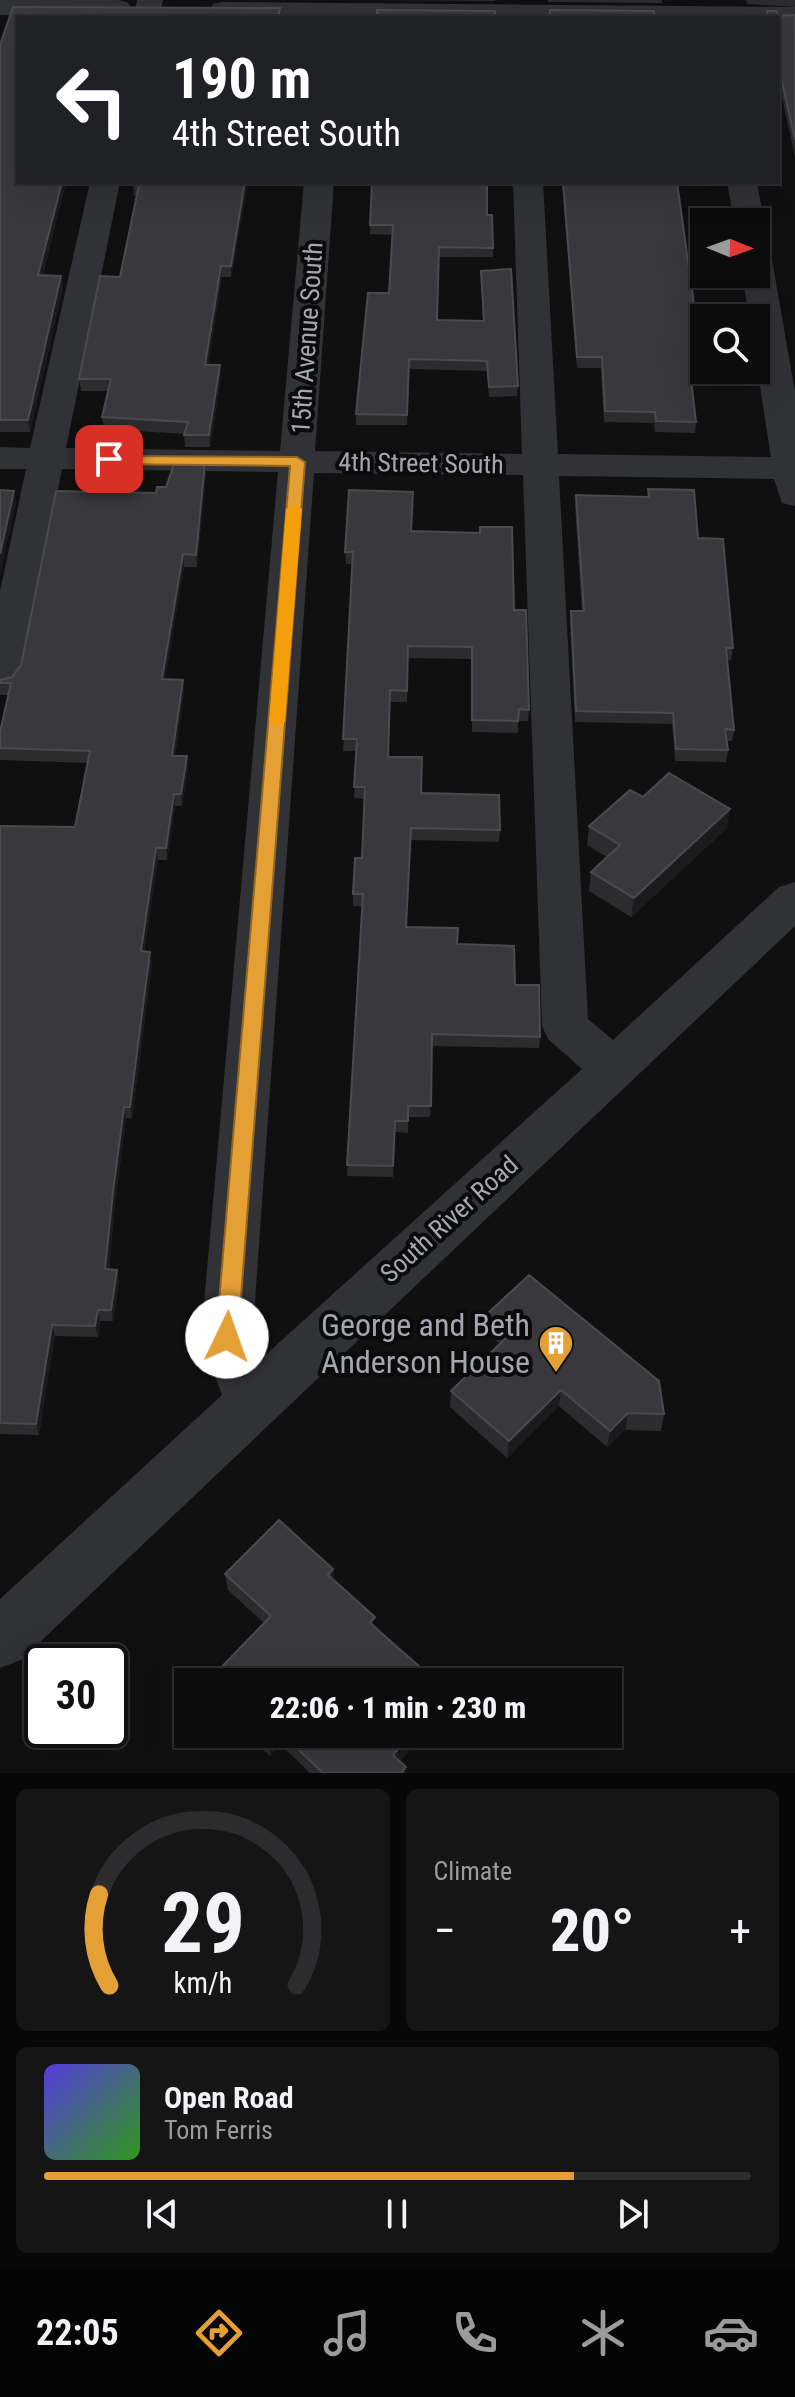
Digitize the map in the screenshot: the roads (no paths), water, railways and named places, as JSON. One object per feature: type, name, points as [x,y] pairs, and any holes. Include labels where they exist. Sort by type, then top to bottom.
[{"type":"street","points":[[0,7],[712,11],[795,15]]},
{"type":"street","points":[[0,677],[25,574],[75,301],[104,184]]},
{"type":"street","name":"15th Avenue South","points":[[251,1399],[227,1337],[319,184]]},
{"type":"street","points":[[528,184],[543,465],[565,1026],[614,1069]]},
{"type":"street","points":[[742,184],[747,208]]},
{"type":"street","points":[[761,288],[793,478]]},
{"type":"street","name":"4th Street South","points":[[0,458],[543,465],[793,478]]},
{"type":"street","name":"South River Road","points":[[0,1639],[251,1399],[614,1069],[795,899]]},
{"type":"place","name":"George and Beth Anderson House","points":[[556,1374]]}]
